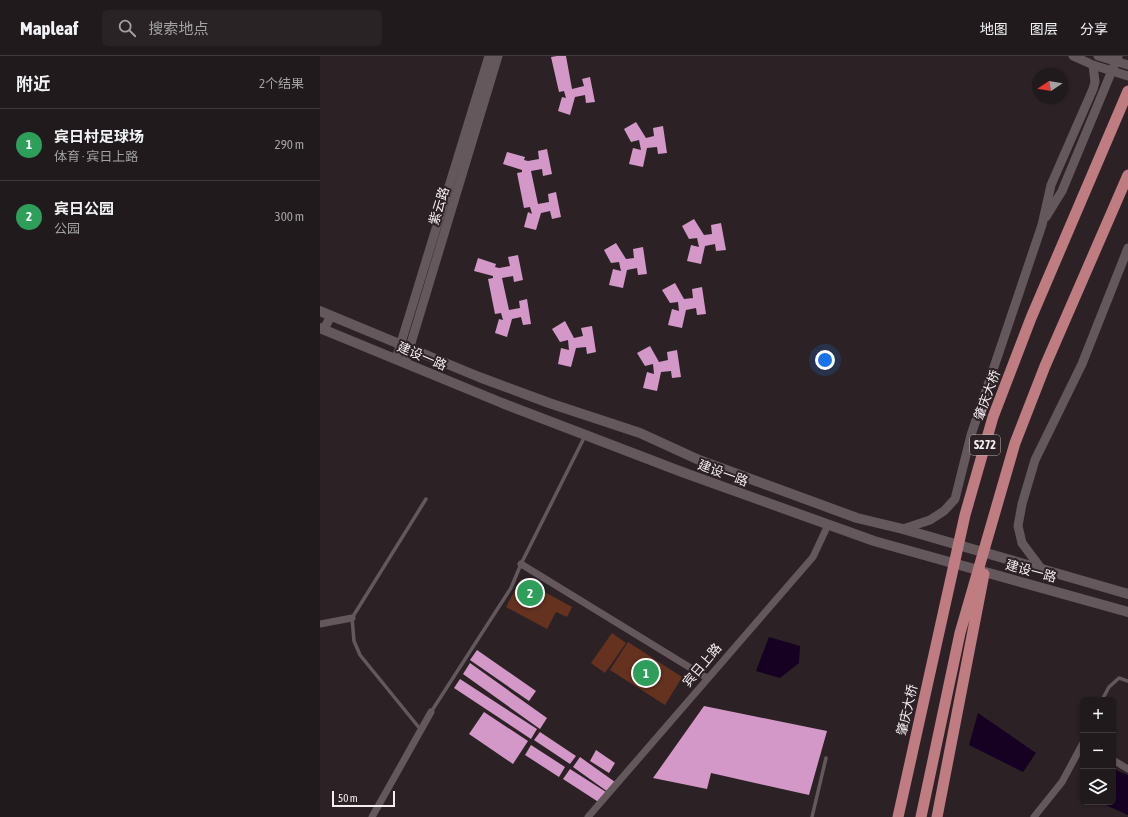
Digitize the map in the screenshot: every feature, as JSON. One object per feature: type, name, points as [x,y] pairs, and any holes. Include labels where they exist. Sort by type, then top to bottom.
[{"type":"main road","name":"肇庆大桥","points":[[898,817],[965,515],[993,417],[1031,318],[1128,91]]},
{"type":"main road","name":"S272","points":[[921,817],[960,633],[1015,443],[1045,366],[1128,175]]},
{"type":"main road","name":"建设一路","points":[[320,311],[479,378],[640,433],[699,460],[857,518],[903,529],[1043,571],[1128,594]]},
{"type":"main road","name":"建设一路","points":[[322,328],[586,435],[874,542],[1128,612]]},
{"type":"main road","points":[[937,817],[973,638],[994,514]]},
{"type":"street","name":"紫云路","points":[[401,361],[400,344],[489,56]]},
{"type":"street","name":"紫云路","points":[[401,361],[410,349],[498,56]]},
{"type":"street","points":[[1072,56],[1093,65],[1128,76]]},
{"type":"street","points":[[1098,56],[1128,65]]},
{"type":"street","points":[[1042,225],[1062,191],[1118,56]]},
{"type":"street","points":[[903,529],[930,520],[944,511],[955,499],[971,435],[1042,225],[1051,185],[1093,89],[1095,82],[1093,65]]},
{"type":"street","points":[[1043,571],[1022,543],[1018,526],[1022,504],[1035,460],[1082,364],[1128,249]]},
{"type":"street","points":[[322,328],[331,316]]},
{"type":"street","name":"宾日上路","points":[[588,817],[813,557],[828,525]]},
{"type":"street","points":[[521,564],[707,678]]},
{"type":"street","points":[[320,624],[352,618]]},
{"type":"street","points":[[372,817],[431,712]]},
{"type":"street","points":[[1034,817],[1062,782],[1080,749]]},
{"type":"street","points":[[1116,762],[1128,769]]},
{"type":"lane","points":[[431,712],[512,588],[521,564],[586,435]]},
{"type":"lane","points":[[421,730],[360,654],[354,640],[352,618],[426,499]]},
{"type":"lane","points":[[1104,697],[1109,688],[1119,678],[1128,681]]},
{"type":"lane","points":[[812,817],[826,758]]},
{"type":"shaded area","points":[[521,579],[572,607],[567,617],[556,612],[547,629],[506,607]]},
{"type":"shaded area","points":[[612,633],[626,643],[605,673],[591,663]]},
{"type":"shaded area","points":[[769,637],[800,646],[799,663],[780,678],[756,671]]},
{"type":"shaded area","points":[[628,642],[682,677],[665,705],[610,670]]},
{"type":"shaded area","points":[[978,713],[1036,753],[1023,772],[969,745]]},
{"type":"shaded area","points":[[1116,770],[1128,775],[1128,815],[1106,805],[1116,805]]},
{"type":"building","points":[[566,56],[572,89],[584,86],[582,79],[590,77],[595,102],[586,103],[585,95],[575,97],[570,115],[558,111],[562,97],[566,98],[564,91],[559,92],[551,57]]},
{"type":"building","points":[[636,122],[646,138],[654,136],[653,128],[663,126],[667,153],[658,154],[657,147],[647,148],[643,167],[629,164],[633,148],[641,150],[639,140],[631,142],[624,129]]},
{"type":"building","points":[[547,149],[552,174],[543,176],[542,169],[531,171],[538,204],[549,202],[548,194],[556,192],[561,217],[552,219],[550,211],[541,213],[536,230],[524,227],[528,212],[532,214],[530,207],[524,208],[517,173],[522,172],[522,170],[503,164],[507,152],[525,157],[524,160],[528,161],[539,159],[538,151]]},
{"type":"building","points":[[694,219],[704,235],[712,234],[711,225],[721,223],[726,250],[716,251],[715,244],[705,246],[701,264],[687,261],[691,245],[699,247],[697,238],[689,239],[682,226]]},
{"type":"building","points":[[616,243],[626,259],[634,258],[633,249],[643,247],[647,274],[638,275],[637,268],[627,270],[623,288],[609,285],[613,269],[621,271],[619,262],[611,263],[604,250]]},
{"type":"building","points":[[518,255],[523,280],[514,282],[513,276],[502,278],[509,310],[520,308],[519,301],[527,299],[531,324],[523,325],[521,317],[512,319],[507,337],[495,333],[499,319],[503,320],[501,313],[495,314],[488,279],[493,278],[493,276],[474,271],[478,258],[496,264],[495,267],[499,268],[510,266],[508,257]]},
{"type":"building","points":[[675,283],[684,299],[693,298],[692,289],[702,287],[706,314],[697,315],[696,308],[686,310],[682,328],[668,325],[672,309],[679,311],[678,302],[670,303],[662,290]]},
{"type":"building","points":[[565,321],[574,338],[583,336],[581,328],[592,326],[596,352],[587,354],[586,347],[576,348],[571,367],[558,364],[561,348],[569,350],[568,340],[560,342],[552,329]]},
{"type":"building","points":[[650,346],[659,362],[668,360],[667,352],[677,350],[681,377],[672,378],[671,371],[661,372],[657,391],[643,388],[647,372],[654,374],[653,364],[645,366],[637,353]]},
{"type":"building","points":[[477,650],[536,691],[529,701],[470,660]]},
{"type":"building","points":[[470,663],[547,718],[540,729],[463,674]]},
{"type":"building","points":[[460,679],[537,729],[531,739],[454,688]]},
{"type":"building","points":[[704,706],[827,731],[809,795],[711,773],[707,789],[653,778]]},
{"type":"building","points":[[484,712],[528,741],[513,764],[469,734]]},
{"type":"building","points":[[540,732],[576,756],[570,764],[534,740]]},
{"type":"building","points":[[531,745],[565,767],[559,777],[525,755]]},
{"type":"building","points":[[596,750],[615,763],[609,773],[590,761]]},
{"type":"building","points":[[580,757],[615,782],[608,792],[573,767]]},
{"type":"building","points":[[570,769],[606,792],[600,803],[563,779]]},
{"type":"place","name":"宾日公园","points":[[530,593]]},
{"type":"place","name":"宾日村足球场","points":[[646,673]]}]
